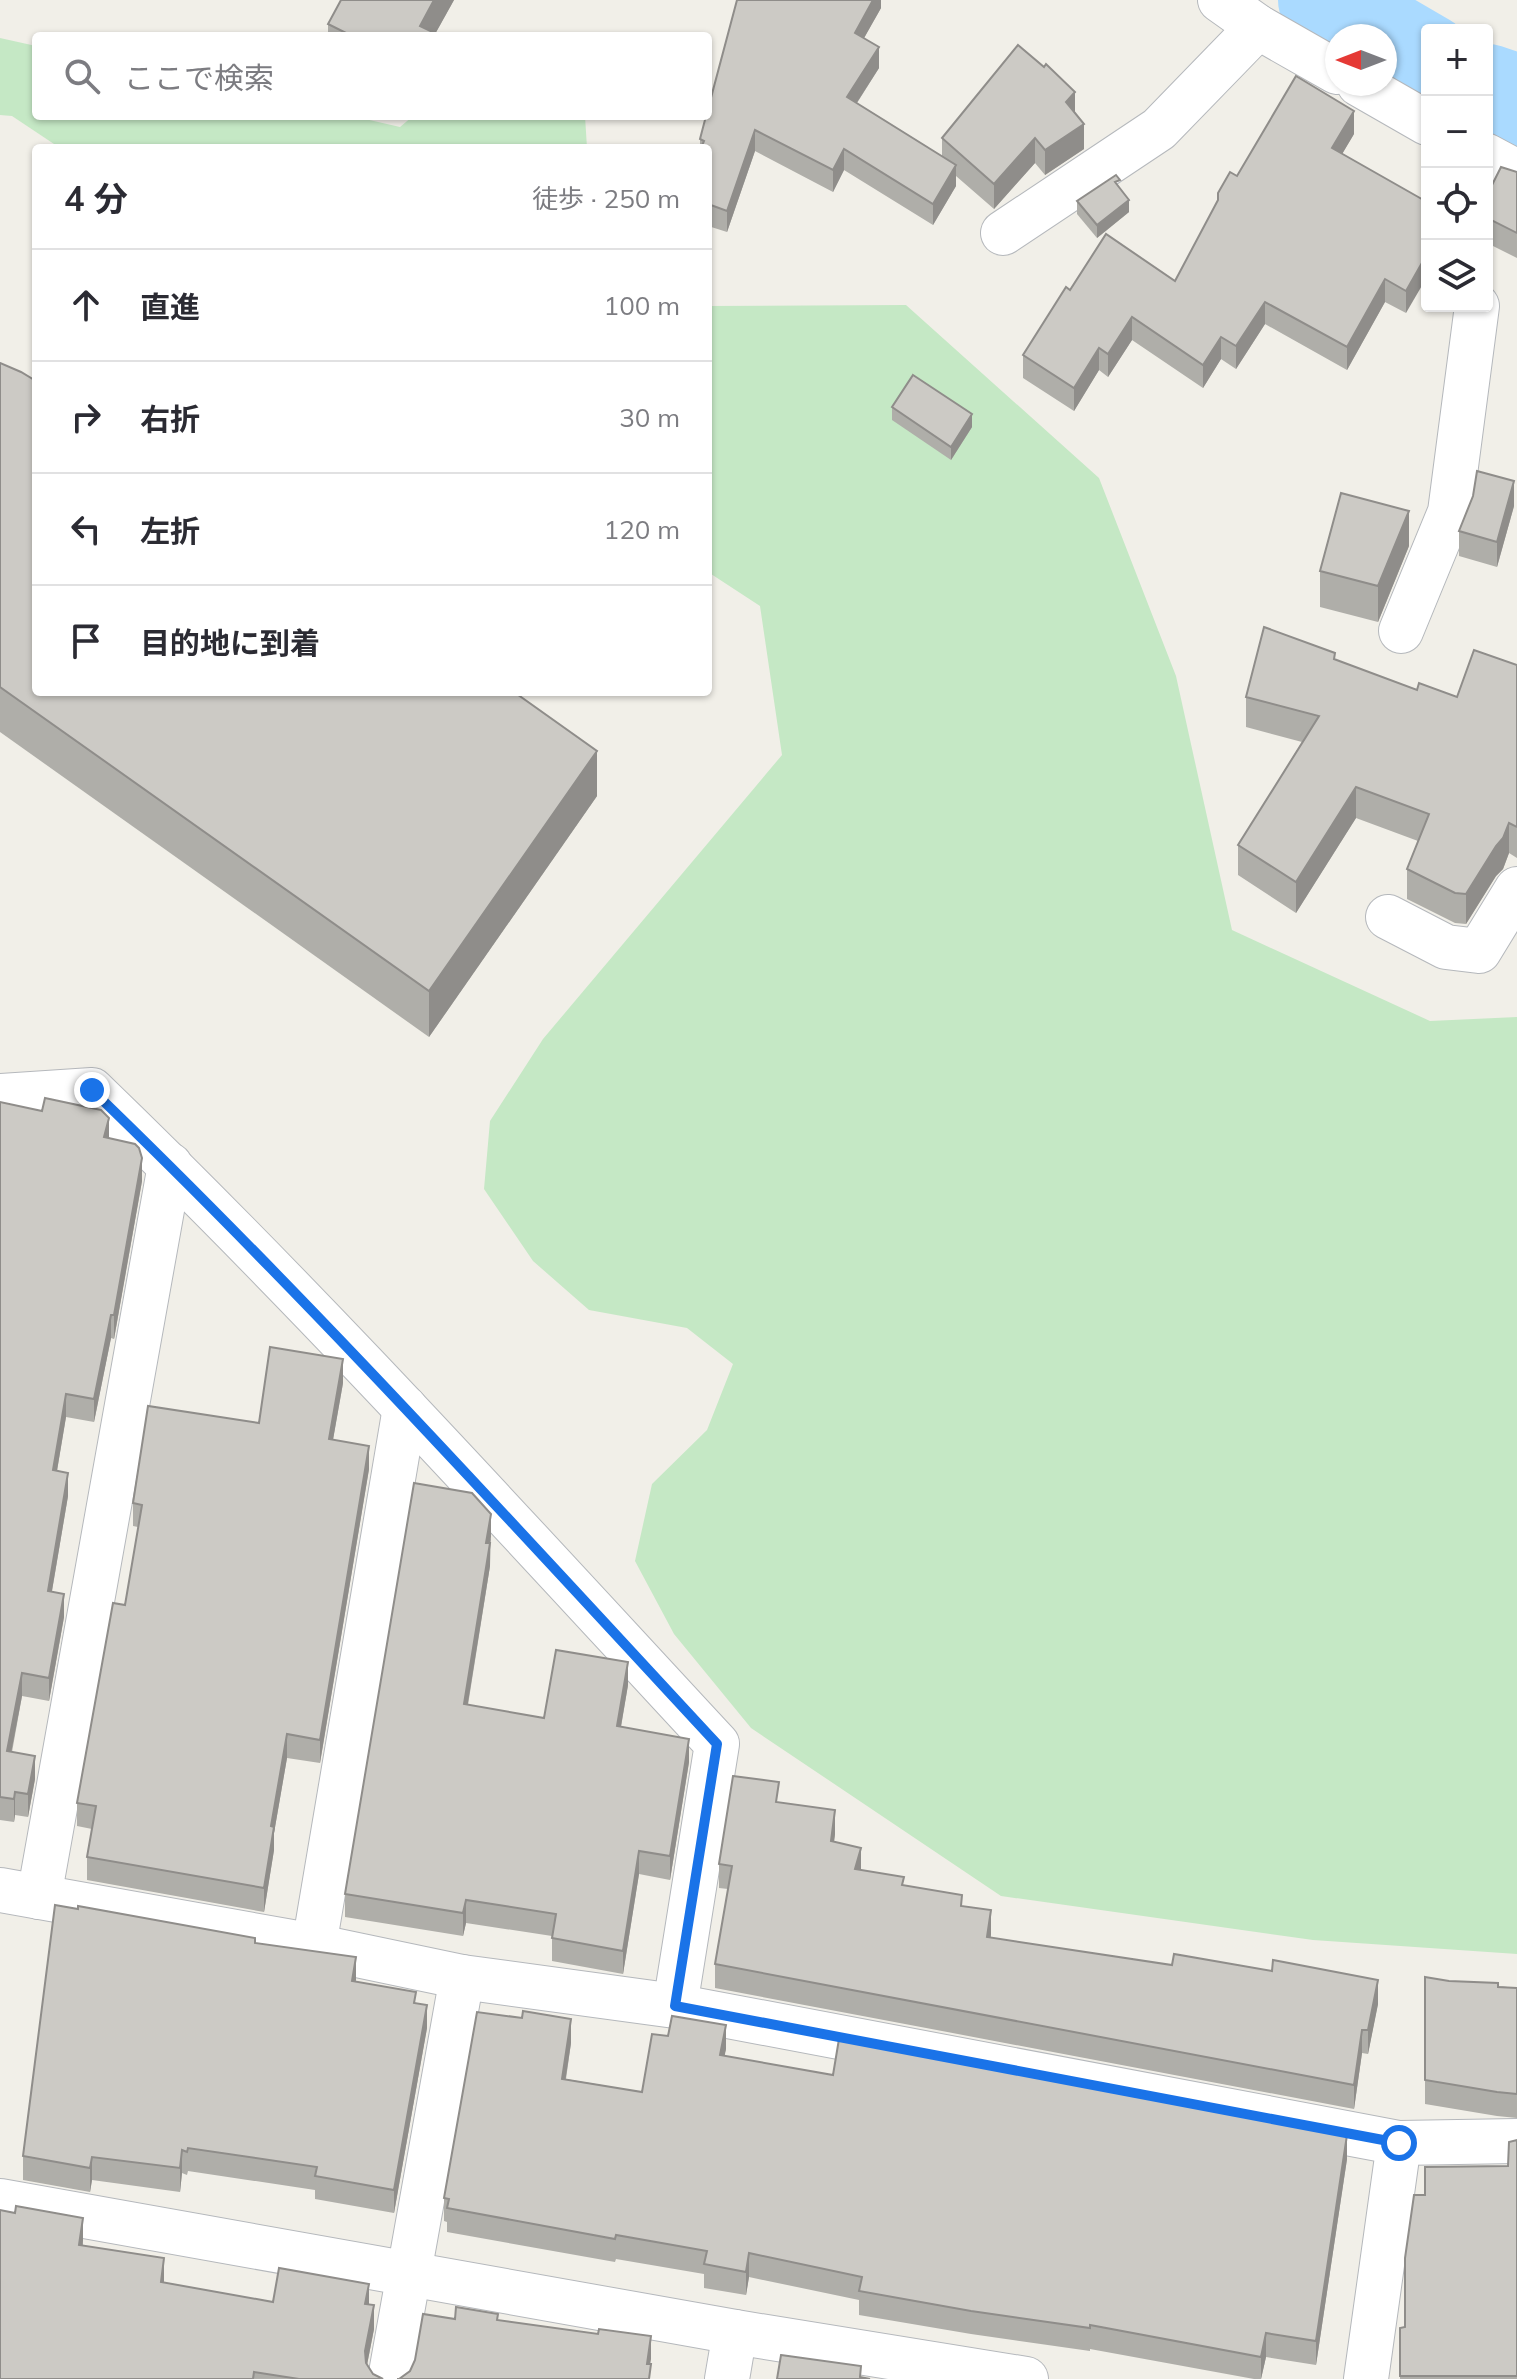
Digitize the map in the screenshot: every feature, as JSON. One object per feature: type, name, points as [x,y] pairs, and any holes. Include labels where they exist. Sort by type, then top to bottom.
[{"type":"street","points":[[1220,0],[1258,27],[1325,65]]},
{"type":"street","points":[[1003,233],[1159,129],[1258,27]]},
{"type":"street","points":[[1380,96],[1421,120]]},
{"type":"street","points":[[1493,159],[1517,172]]},
{"type":"street","points":[[1401,631],[1450,512],[1476,312]]},
{"type":"street","points":[[1388,917],[1446,947],[1479,951],[1517,889]]},
{"type":"street","points":[[0,1096],[92,1090],[170,1165],[405,1408],[717,1744],[675,2006]]},
{"type":"street","points":[[170,1165],[19,1894],[314,1946],[462,1977],[675,2006],[1399,2143],[1517,2141]]},
{"type":"street","points":[[314,1946],[405,1408]]},
{"type":"street","points":[[390,2379],[462,1977]]},
{"type":"street","points":[[1366,2379],[1399,2143]]},
{"type":"street","points":[[0,2201],[735,2332],[1026,2379]]},
{"type":"street","points":[[727,2379],[735,2332]]},
{"type":"green space","points":[[0,38],[32,45],[32,120],[369,120],[400,127],[408,120],[585,120],[587,144],[54,144],[12,116],[0,115]]},
{"type":"green space","points":[[906,305],[1099,478],[1176,676],[1232,930],[1430,1021],[1517,1017],[1517,1954],[1313,1940],[1001,1896],[751,1728],[674,1634],[635,1561],[652,1484],[707,1430],[733,1364],[687,1328],[589,1310],[533,1261],[484,1189],[490,1121],[543,1039],[782,755],[760,606],[712,575],[712,306]]},
{"type":"building","points":[[341,0],[434,0],[420,26],[433,32],[344,32],[328,24]]},
{"type":"building","points":[[737,0],[873,0],[855,33],[879,47],[847,97],[956,165],[933,204],[844,149],[833,170],[755,130],[727,211],[712,205],[712,144],[703,144],[704,141],[700,139],[705,120],[712,120],[712,94]]},
{"type":"building","points":[[1018,45],[1044,67],[1046,64],[1075,92],[1066,102],[1084,124],[1045,150],[1035,138],[994,184],[942,138]]},
{"type":"building","points":[[1296,76],[1354,111],[1332,148],[1421,199],[1421,265],[1406,291],[1385,279],[1347,347],[1265,302],[1236,346],[1221,337],[1203,365],[1132,317],[1108,354],[1099,348],[1074,388],[1023,355],[1066,287],[1070,290],[1106,234],[1175,281],[1230,172],[1237,176]]},
{"type":"building","points":[[1501,167],[1517,172],[1517,233],[1493,221],[1493,183]]},
{"type":"building","points":[[1116,175],[1120,180],[1115,182],[1129,200],[1097,225],[1077,201]]},
{"type":"building","points":[[0,363],[32,379],[32,696],[520,696],[597,751],[429,991],[0,687]]},
{"type":"building","points":[[913,375],[972,414],[951,447],[892,407]]},
{"type":"building","points":[[1477,471],[1514,481],[1497,542],[1459,531],[1473,496]]},
{"type":"building","points":[[1341,493],[1409,511],[1378,586],[1320,571]]},
{"type":"building","points":[[1264,627],[1335,653],[1334,659],[1417,690],[1419,683],[1457,697],[1474,650],[1517,665],[1517,827],[1509,823],[1503,838],[1466,894],[1455,893],[1407,869],[1429,814],[1356,787],[1296,882],[1238,845],[1319,716],[1246,697]]},
{"type":"building","points":[[45,1098],[101,1110],[109,1118],[104,1137],[135,1144],[142,1158],[114,1315],[111,1315],[94,1399],[66,1394],[53,1470],[68,1473],[48,1591],[64,1594],[49,1678],[22,1673],[7,1751],[35,1756],[28,1794],[15,1792],[14,1799],[0,1797],[0,1102],[42,1111]]},
{"type":"building","points":[[270,1347],[343,1359],[329,1439],[369,1446],[320,1740],[287,1734],[264,1888],[87,1857],[96,1806],[77,1803],[113,1603],[125,1605],[142,1505],[133,1503],[148,1406],[259,1423]]},
{"type":"building","points":[[414,1483],[472,1493],[491,1514],[486,1543],[490,1543],[464,1704],[544,1718],[556,1650],[628,1662],[617,1726],[689,1739],[670,1856],[639,1851],[623,1951],[552,1938],[556,1914],[466,1900],[463,1913],[345,1894]]},
{"type":"building","points":[[733,1776],[779,1782],[776,1802],[835,1810],[831,1841],[861,1848],[855,1869],[904,1877],[902,1885],[962,1895],[961,1906],[991,1910],[987,1937],[1172,1965],[1174,1954],[1272,1971],[1273,1960],[1378,1980],[1368,2030],[1362,2030],[1354,2085],[715,1964],[732,1866],[719,1864]]},
{"type":"building","points":[[55,1905],[78,1909],[78,1906],[255,1938],[255,1943],[356,1957],[352,1981],[416,1992],[414,2003],[427,2005],[394,2190],[315,2176],[317,2167],[188,2148],[187,2152],[182,2150],[180,2168],[92,2157],[90,2168],[23,2156]]},
{"type":"building","points":[[1425,1977],[1498,1983],[1498,1987],[1517,1988],[1517,2094],[1425,2080]]},
{"type":"building","points":[[523,2011],[571,2019],[562,2079],[642,2092],[652,2034],[668,2036],[672,2016],[726,2025],[720,2055],[833,2075],[839,2039],[1347,2135],[1316,2341],[1266,2333],[1261,2357],[1090,2325],[1090,2328],[971,2311],[859,2291],[862,2277],[749,2253],[746,2272],[704,2264],[707,2251],[616,2235],[615,2239],[447,2208],[449,2199],[444,2198],[477,2012],[522,2018]]},
{"type":"building","points":[[1517,2140],[1517,2376],[1400,2376],[1400,2328],[1405,2327],[1405,2258],[1414,2195],[1425,2195],[1425,2167],[1508,2166],[1509,2142]]},
{"type":"building","points":[[16,2206],[83,2218],[79,2245],[164,2258],[161,2282],[273,2302],[279,2268],[369,2284],[365,2304],[374,2305],[365,2351],[366,2363],[373,2374],[383,2379],[299,2379],[254,2372],[253,2379],[0,2379],[0,2210],[15,2213]]},
{"type":"building","points":[[456,2307],[498,2314],[497,2320],[598,2334],[599,2329],[651,2336],[647,2364],[651,2364],[649,2379],[399,2379],[410,2371],[415,2360],[423,2314],[455,2319]]},
{"type":"building","points":[[781,2355],[861,2366],[860,2377],[870,2379],[777,2379]]},
{"type":"waterway","points":[[1324,0],[1421,57]]},
{"type":"waterway","points":[[1493,92],[1517,100]]},
{"type":"route","points":[[92,1090],[170,1165],[405,1408],[717,1744],[675,2006],[1399,2143]]}]
